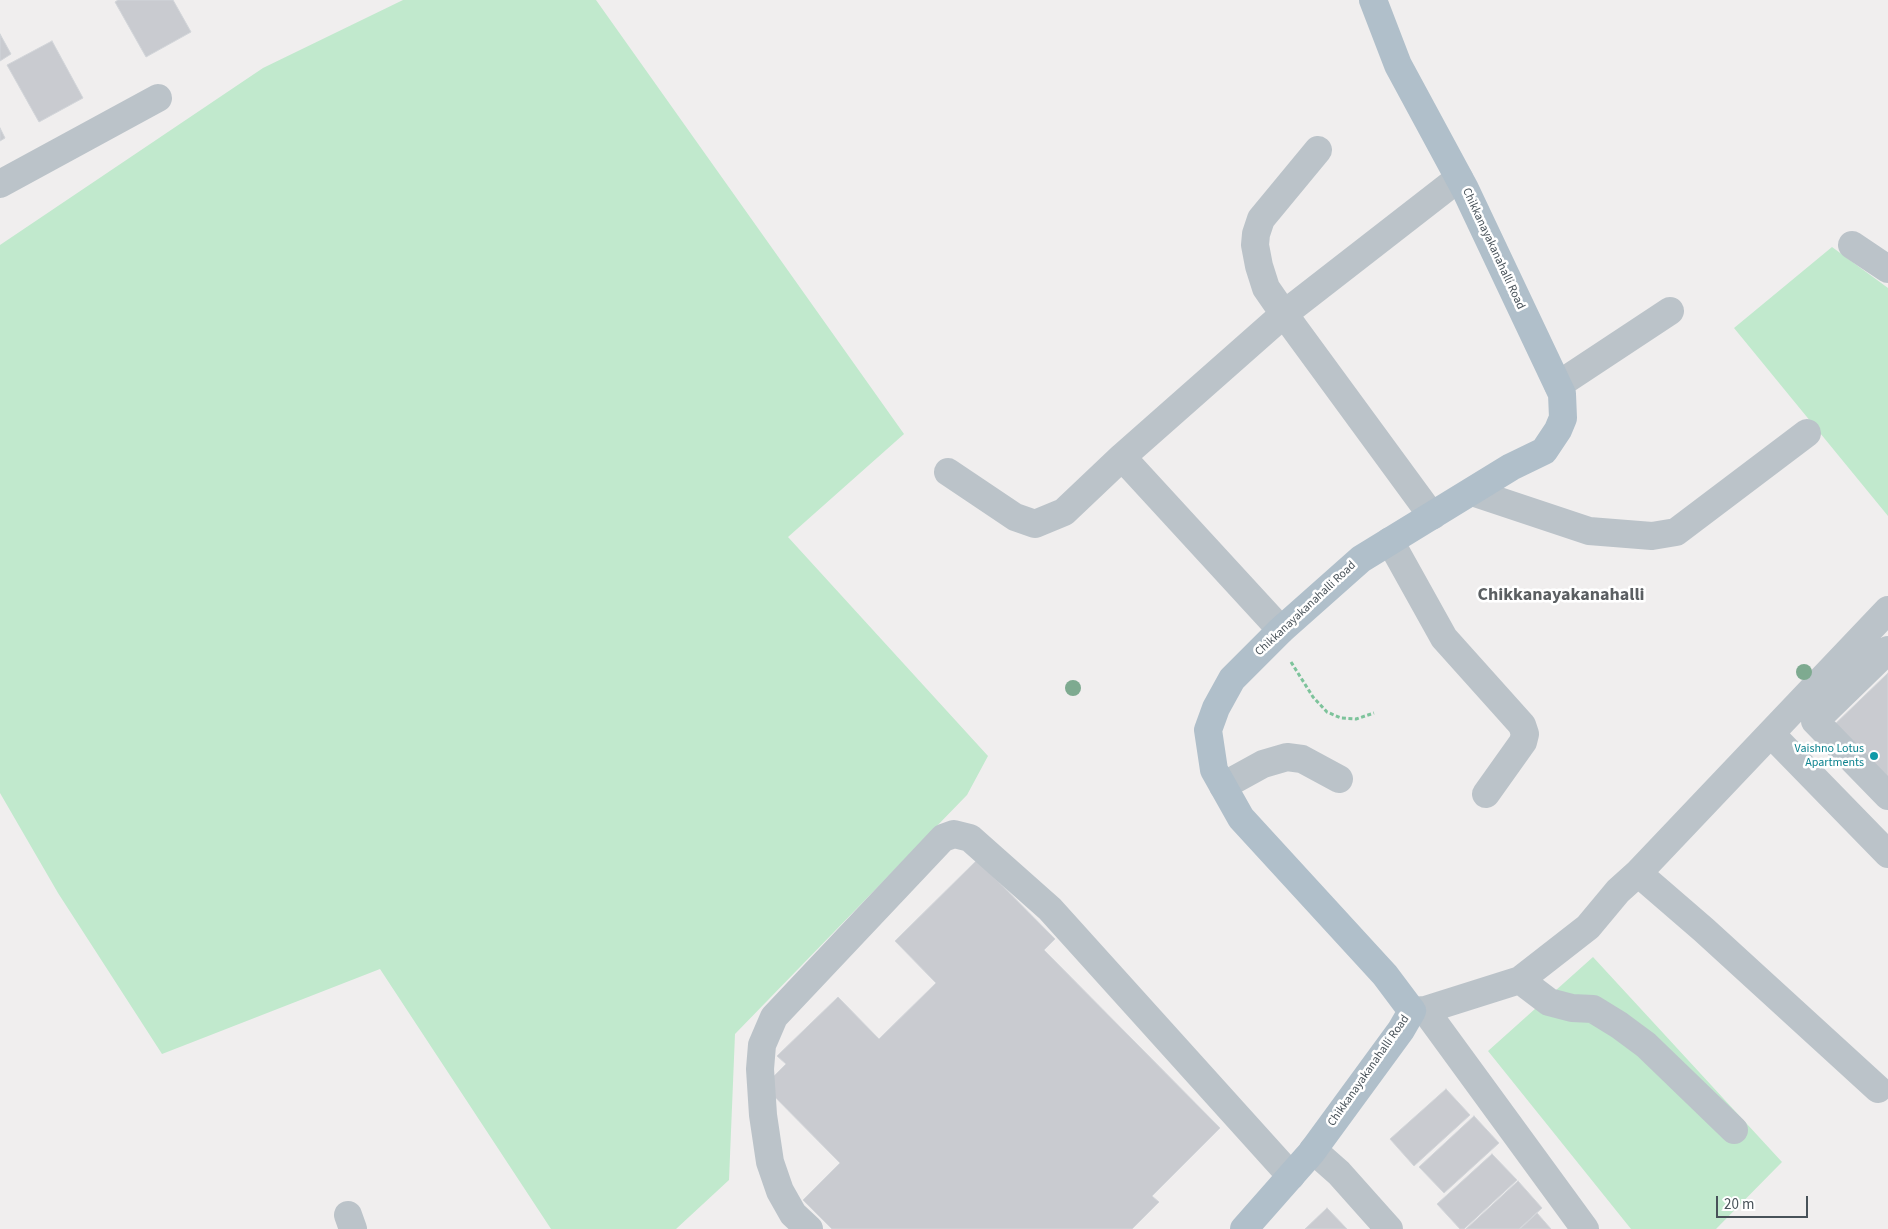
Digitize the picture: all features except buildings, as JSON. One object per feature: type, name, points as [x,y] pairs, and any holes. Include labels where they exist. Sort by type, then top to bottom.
[{"type":"main road","name":"Chikkanayakanahalli Road","points":[[1244,1229],[1313,1150],[1401,1030],[1419,1010],[1241,818],[1214,770],[1208,730],[1216,708],[1232,679],[1278,633],[1361,559],[1472,492],[1511,466],[1544,451],[1558,430],[1563,418],[1562,394],[1558,385],[1459,178],[1398,65],[1373,0]]},
{"type":"street","points":[[0,184],[158,98]]},
{"type":"street","points":[[1318,150],[1261,219],[1256,234],[1256,252],[1266,288],[1432,516]]},
{"type":"street","points":[[948,472],[1015,517],[1035,524],[1064,512],[1122,457],[1284,314],[1459,178]]},
{"type":"street","points":[[1852,245],[1888,269]]},
{"type":"street","points":[[1558,385],[1670,310]]},
{"type":"street","points":[[1472,492],[1589,531],[1652,536],[1676,532],[1807,433]]},
{"type":"street","points":[[1122,457],[1278,633]]},
{"type":"street","points":[[1390,541],[1444,638],[1522,725],[1525,734],[1523,742],[1486,794]]},
{"type":"street","points":[[1585,1229],[1419,1010],[1520,980],[1588,927],[1618,891],[1638,873],[1888,610]]},
{"type":"street","points":[[1865,634],[1886,652],[1815,721],[1888,796]]},
{"type":"street","points":[[1771,734],[1888,854]]},
{"type":"street","points":[[1223,786],[1263,764],[1287,757],[1302,759],[1338,779]]},
{"type":"street","points":[[809,1229],[793,1214],[780,1191],[770,1162],[763,1115],[760,1069],[762,1045],[774,1017],[943,838],[954,834],[970,838],[1050,909],[1291,1176]]},
{"type":"street","points":[[1638,873],[1704,930],[1878,1089]]},
{"type":"street","points":[[1520,980],[1549,1002],[1572,1008],[1593,1009],[1619,1024],[1646,1045],[1734,1130]]},
{"type":"street","points":[[1313,1150],[1339,1173],[1389,1229]]},
{"type":"path","points":[[1278,633],[1300,678],[1313,697],[1327,712],[1341,718],[1356,719],[1374,713]]},
{"type":"green space","points":[[403,0],[596,0],[904,434],[788,537],[988,756],[967,795],[735,1034],[729,1180],[676,1229],[551,1229],[380,969],[162,1054],[58,893],[0,793],[0,245],[263,68]]},
{"type":"green space","points":[[1832,247],[1888,288],[1888,516],[1734,328]]},
{"type":"green space","points":[[1593,957],[1782,1162],[1716,1229],[1631,1229],[1488,1051]]},
{"type":"place","name":"Vaishno Lotus Apartments","points":[[1874,756]]},
{"type":"district","name":"Chikkanayakanahalli","points":[[1561,596]]}]
